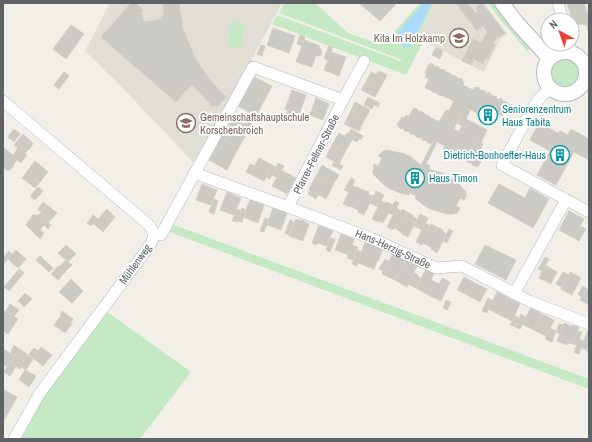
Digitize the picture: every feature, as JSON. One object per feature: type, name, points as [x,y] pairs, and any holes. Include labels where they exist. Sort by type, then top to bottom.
[{"type":"street","points":[[502,3],[517,23],[549,58]]},
{"type":"street","points":[[560,52],[549,58],[544,69],[546,82],[550,88],[559,94],[571,94],[576,91],[585,91],[584,82],[587,63],[574,52]]},
{"type":"street","name":"Pfarrer-Fellner-Straße","points":[[288,207],[364,62]]},
{"type":"street","name":"Pfarrer-Fellner-Straße","points":[[161,235],[253,67],[343,100]]},
{"type":"street","points":[[550,88],[538,100],[531,111],[502,165],[589,212]]},
{"type":"street","name":"Mühlenweg","points":[[3,101],[148,224],[154,234],[148,248],[40,393],[14,439]]},
{"type":"street","name":"Hans-Herzig-Straße","points":[[194,173],[373,240],[436,268],[462,266],[529,301],[589,324]]},
{"type":"street","points":[[514,294],[566,200]]},
{"type":"shaded area","name":"Gemeinschaftshauptschule Korschenbroich","points":[[110,3],[282,3],[195,164],[116,81],[85,51]]},
{"type":"shaded area","name":"Kita Im Holzkamp","points":[[436,3],[484,3],[507,34],[500,39],[484,72],[417,38]]},
{"type":"green space","points":[[284,3],[315,3],[348,33],[373,42],[386,41],[420,3],[435,3],[417,38],[423,42],[406,75],[272,24],[277,15],[400,61],[402,60],[279,13]]},
{"type":"green space","points":[[488,3],[495,3],[531,48],[527,51]]},
{"type":"green space","points":[[231,22],[244,24],[241,48],[228,46]]},
{"type":"green space","points":[[565,58],[575,63],[580,73],[575,83],[565,88],[555,83],[550,73],[555,63]]},
{"type":"green space","points":[[174,225],[589,379],[589,389],[170,232]]},
{"type":"green space","points":[[106,311],[191,372],[140,439],[19,439],[40,399]]},
{"type":"water","points":[[424,3],[432,3],[409,48],[391,40]]},
{"type":"building","points":[[131,3],[136,3],[143,10],[141,13],[144,22],[162,19],[161,16],[164,15],[163,3],[179,3],[183,28],[196,60],[210,80],[226,97],[217,107],[214,105],[213,107],[193,85],[184,91],[185,92],[176,102],[101,37]]},
{"type":"building","points":[[359,3],[397,3],[380,21]]},
{"type":"building","points":[[456,3],[468,3],[476,13],[478,11],[476,8],[482,3],[505,33],[499,38],[498,36],[493,44],[495,45],[488,59],[486,58],[483,64],[474,59],[471,65],[462,61],[473,39],[481,43],[487,32],[483,26],[477,31]]},
{"type":"building","points":[[567,3],[584,3],[587,12],[589,13],[589,31],[587,30],[588,26],[580,25],[580,12],[570,12]]},
{"type":"building","points":[[71,25],[84,34],[66,59],[53,49]]},
{"type":"building","points":[[273,28],[295,36],[289,53],[267,45]]},
{"type":"building","points":[[300,35],[305,37],[302,46],[297,44]]},
{"type":"building","points":[[304,40],[320,46],[319,47],[322,51],[321,55],[316,55],[312,67],[296,62]]},
{"type":"building","points":[[261,45],[265,46],[262,56],[257,54]]},
{"type":"building","points":[[329,46],[333,47],[328,60],[324,58]]},
{"type":"building","points":[[436,47],[443,51],[440,59],[432,55]]},
{"type":"building","points":[[331,52],[346,57],[339,76],[324,70]]},
{"type":"building","name":"Seniorenzentrum Haus Tabita","points":[[431,63],[440,68],[439,69],[442,69],[446,71],[445,72],[448,72],[451,75],[463,80],[463,85],[473,90],[475,87],[480,88],[479,89],[482,91],[486,91],[485,92],[487,94],[488,92],[497,97],[496,98],[499,100],[500,98],[503,100],[502,101],[505,101],[510,105],[506,114],[503,113],[502,116],[498,114],[494,122],[491,122],[488,120],[489,119],[486,119],[481,115],[477,115],[477,113],[465,107],[454,129],[483,144],[479,152],[482,154],[481,157],[483,158],[478,167],[465,160],[461,160],[462,158],[458,158],[455,156],[456,155],[449,154],[450,152],[443,151],[445,146],[434,140],[433,144],[430,144],[421,139],[422,138],[409,133],[410,132],[408,131],[407,132],[402,128],[401,129],[397,125],[402,117],[404,118],[406,115],[409,116],[415,108],[442,123],[454,101],[425,88],[429,79],[425,77],[427,74],[425,73],[429,64]]},
{"type":"building","points":[[379,71],[387,75],[385,79],[376,75]]},
{"type":"building","points":[[64,72],[69,76],[59,89],[54,85]]},
{"type":"building","points":[[371,72],[385,79],[380,88],[367,80]]},
{"type":"building","points":[[254,77],[272,86],[256,116],[238,106]]},
{"type":"building","points":[[367,80],[380,88],[375,97],[361,90]]},
{"type":"building","points":[[292,90],[306,95],[299,115],[285,109]]},
{"type":"building","points":[[368,97],[380,103],[378,107],[366,101]]},
{"type":"building","points":[[316,98],[329,104],[323,120],[310,115]]},
{"type":"building","points":[[366,101],[374,105],[372,109],[364,105]]},
{"type":"building","points":[[355,102],[370,110],[364,121],[350,113]]},
{"type":"building","points":[[465,107],[470,110],[466,119],[487,130],[481,143],[459,132],[462,126],[457,123]]},
{"type":"building","points":[[288,110],[296,114],[294,118],[286,115]]},
{"type":"building","points":[[446,110],[449,111],[442,123],[439,122]]},
{"type":"building","points":[[350,113],[364,121],[359,131],[344,124]]},
{"type":"building","points":[[234,115],[252,124],[239,147],[221,138]]},
{"type":"building","name":"Dietrich-Bonhoeffer-Haus","points":[[539,123],[558,133],[560,131],[568,135],[571,129],[589,139],[589,160],[574,152],[556,185],[537,175],[550,151],[530,140]]},
{"type":"building","points":[[14,129],[20,134],[14,142],[8,137]]},
{"type":"building","points":[[351,129],[363,136],[361,140],[349,133]]},
{"type":"building","points":[[339,133],[352,140],[345,152],[332,145]]},
{"type":"building","points":[[347,133],[359,139],[357,142],[345,136]]},
{"type":"building","points":[[23,134],[33,143],[30,149],[25,153],[27,155],[21,163],[17,160],[13,165],[14,166],[8,171],[3,167],[3,150],[4,148],[13,155],[18,148],[14,145]]},
{"type":"building","points":[[221,138],[239,147],[227,170],[209,160]]},
{"type":"building","name":"Haus Timon","points":[[434,140],[437,142],[426,164],[430,166],[429,169],[449,176],[466,192],[464,200],[460,198],[456,206],[460,208],[458,212],[454,214],[447,214],[426,207],[415,198],[416,196],[410,193],[409,195],[390,189],[373,174],[374,164],[378,166],[382,158],[378,156],[383,151],[387,150],[405,154],[421,165]]},
{"type":"building","points":[[332,145],[345,152],[339,164],[326,157]]},
{"type":"building","points":[[259,158],[272,165],[264,181],[250,174]]},
{"type":"building","points":[[35,161],[48,172],[35,188],[22,178]]},
{"type":"building","points":[[334,162],[343,166],[341,170],[332,165]]},
{"type":"building","points":[[278,163],[284,166],[277,178],[272,175]]},
{"type":"building","points":[[250,164],[255,166],[250,174],[246,172]]},
{"type":"building","points":[[272,165],[276,167],[270,179],[266,177]]},
{"type":"building","points":[[322,165],[339,175],[333,185],[316,176]]},
{"type":"building","points":[[281,170],[296,178],[287,194],[272,186]]},
{"type":"building","points":[[316,176],[333,185],[326,199],[309,189]]},
{"type":"building","points":[[351,178],[355,180],[349,192],[344,190]]},
{"type":"building","points":[[202,184],[217,190],[211,205],[196,200]]},
{"type":"building","points":[[499,184],[525,198],[530,188],[549,199],[533,228],[488,203]]},
{"type":"building","points":[[352,185],[363,190],[354,208],[343,204]]},
{"type":"building","points":[[38,187],[43,191],[35,200],[30,196]]},
{"type":"building","points":[[310,190],[318,195],[316,199],[308,194]]},
{"type":"building","points":[[363,190],[369,192],[368,194],[373,196],[364,215],[354,208]]},
{"type":"building","points":[[376,191],[380,193],[374,205],[370,203]]},
{"type":"building","points":[[227,192],[241,198],[234,215],[220,210]]},
{"type":"building","points":[[380,193],[384,195],[378,207],[374,205]]},
{"type":"building","points":[[214,199],[218,201],[214,214],[209,212]]},
{"type":"building","points":[[250,200],[264,205],[258,223],[243,217]]},
{"type":"building","points":[[381,201],[393,205],[383,223],[372,219]]},
{"type":"building","points":[[395,201],[399,203],[393,215],[388,213]]},
{"type":"building","points":[[43,202],[47,205],[41,212],[38,209]]},
{"type":"building","points":[[47,205],[57,213],[48,223],[39,215]]},
{"type":"building","points":[[242,208],[246,210],[242,222],[237,221]]},
{"type":"building","points":[[273,208],[287,213],[281,230],[267,225]]},
{"type":"building","points":[[396,208],[407,212],[398,230],[394,228],[393,230],[387,227]]},
{"type":"building","points":[[107,209],[115,217],[103,232],[93,223]]},
{"type":"building","points":[[237,209],[241,211],[237,222],[232,221]]},
{"type":"building","points":[[569,211],[584,219],[574,238],[559,230]]},
{"type":"building","points":[[407,212],[417,219],[408,237],[398,230]]},
{"type":"building","points":[[420,214],[424,216],[418,228],[414,226]]},
{"type":"building","points":[[33,215],[39,215],[51,225],[48,229],[44,225],[35,234],[26,225]]},
{"type":"building","points":[[93,215],[97,218],[91,226],[87,223]]},
{"type":"building","points":[[424,216],[428,218],[422,230],[418,228]]},
{"type":"building","points":[[265,218],[269,219],[264,232],[260,231]]},
{"type":"building","points":[[296,219],[305,221],[309,224],[303,241],[289,236]]},
{"type":"building","points":[[290,220],[294,222],[289,235],[285,233]]},
{"type":"building","points":[[425,223],[430,226],[431,224],[437,227],[427,245],[423,243],[422,245],[416,242]]},
{"type":"building","points":[[319,225],[333,230],[327,246],[312,243]]},
{"type":"building","points":[[580,226],[586,229],[579,241],[574,238]]},
{"type":"building","points":[[437,227],[443,230],[442,231],[446,234],[437,253],[427,245]]},
{"type":"building","points":[[449,229],[453,231],[447,243],[443,241]]},
{"type":"building","points":[[38,230],[44,233],[40,239],[35,234]]},
{"type":"building","points":[[341,234],[354,239],[349,255],[335,250]]},
{"type":"building","points":[[330,238],[335,239],[330,252],[326,250]]},
{"type":"building","points":[[365,242],[383,249],[374,269],[358,263]]},
{"type":"building","points":[[66,245],[76,254],[68,262],[58,253]]},
{"type":"building","points":[[352,245],[358,247],[353,260],[347,258]]},
{"type":"building","points":[[485,245],[516,260],[506,280],[475,264]]},
{"type":"building","points":[[16,250],[26,259],[18,268],[8,259]]},
{"type":"building","points":[[357,250],[362,252],[357,266],[352,264]]},
{"type":"building","points":[[9,251],[12,254],[3,265],[3,258]]},
{"type":"building","points":[[393,254],[405,260],[395,280],[382,274]]},
{"type":"building","points":[[40,256],[53,268],[49,272],[36,260]]},
{"type":"building","points":[[545,257],[549,259],[542,271],[538,269]]},
{"type":"building","points":[[385,259],[389,261],[384,272],[379,269]]},
{"type":"building","points":[[66,260],[72,265],[65,272],[59,267]]},
{"type":"building","points":[[405,260],[417,266],[407,287],[395,280]]},
{"type":"building","points":[[545,265],[557,272],[551,284],[539,278]]},
{"type":"building","points":[[58,266],[65,272],[58,280],[51,274]]},
{"type":"building","points":[[19,269],[24,273],[9,291],[4,287]]},
{"type":"building","points":[[426,269],[434,273],[431,280],[435,282],[428,295],[416,288]]},
{"type":"building","points":[[563,272],[569,275],[562,287],[556,284]]},
{"type":"building","points":[[570,272],[581,278],[572,295],[561,289]]},
{"type":"building","points":[[414,273],[418,275],[412,286],[408,284]]},
{"type":"building","points":[[417,276],[421,278],[416,288],[412,286]]},
{"type":"building","points":[[464,277],[475,283],[469,296],[457,290]]},
{"type":"building","points":[[442,278],[450,282],[441,301],[428,295],[435,282],[439,284]]},
{"type":"building","points":[[71,279],[83,291],[72,303],[59,292]]},
{"type":"building","points":[[475,283],[487,289],[480,302],[469,296]]},
{"type":"building","points":[[583,286],[587,289],[582,297],[578,294]]},
{"type":"building","points":[[587,289],[589,290],[589,305],[580,300]]},
{"type":"building","points":[[497,292],[509,298],[500,315],[488,309]]},
{"type":"building","points":[[25,293],[32,299],[24,307],[18,301]]},
{"type":"building","points":[[488,298],[492,300],[487,313],[482,311]]},
{"type":"building","points":[[509,298],[520,304],[512,321],[500,315]]},
{"type":"building","points":[[446,300],[451,302],[447,310],[443,308]]},
{"type":"building","points":[[10,304],[19,310],[14,316],[6,311]]},
{"type":"building","points":[[531,308],[542,314],[534,330],[522,324]]},
{"type":"building","points":[[5,311],[18,319],[8,334],[3,331],[3,314]]},
{"type":"building","points":[[62,311],[73,319],[71,323],[60,315]]},
{"type":"building","points":[[521,314],[526,317],[520,329],[515,327]]},
{"type":"building","points":[[542,314],[554,320],[546,336],[534,330]]},
{"type":"building","points":[[61,316],[72,324],[65,333],[54,325]]},
{"type":"building","points":[[515,316],[519,318],[515,327],[510,325]]},
{"type":"building","points":[[564,323],[579,327],[573,344],[567,343],[567,345],[557,341]]},
{"type":"building","points":[[559,324],[563,325],[560,334],[556,332]]},
{"type":"building","points":[[550,328],[556,331],[552,342],[545,339]]},
{"type":"building","points":[[588,330],[589,353],[587,350],[581,348]]},
{"type":"building","points":[[577,331],[582,332],[577,345],[573,344]]},
{"type":"building","points":[[579,339],[583,341],[579,354],[574,352]]},
{"type":"building","points":[[14,345],[19,349],[15,356],[11,353]]},
{"type":"building","points":[[41,347],[52,355],[43,366],[33,358]]},
{"type":"building","points":[[34,348],[38,351],[33,358],[28,355]]},
{"type":"building","points":[[3,349],[15,356],[7,367],[3,364]]},
{"type":"building","points":[[19,349],[27,354],[23,361],[15,356]]},
{"type":"building","points":[[26,355],[33,359],[29,365],[23,361]]},
{"type":"building","points":[[15,356],[29,365],[26,370],[21,367],[20,369],[10,362]]},
{"type":"building","points":[[10,362],[16,366],[10,376],[4,372]]},
{"type":"building","points":[[25,370],[36,376],[29,387],[19,380]]},
{"type":"building","points":[[4,390],[17,397],[3,422],[3,393]]},
{"type":"place","name":"Kita Im Holzkamp","points":[[459,38]]},
{"type":"place","name":"Seniorenzentrum Haus Tabita","points":[[488,115]]},
{"type":"place","name":"Gemeinschaftshauptschule Korschenbroich","points":[[186,123]]},
{"type":"place","name":"Dietrich-Bonhoeffer-Haus","points":[[560,155]]},
{"type":"place","name":"Haus Timon","points":[[415,178]]}]
